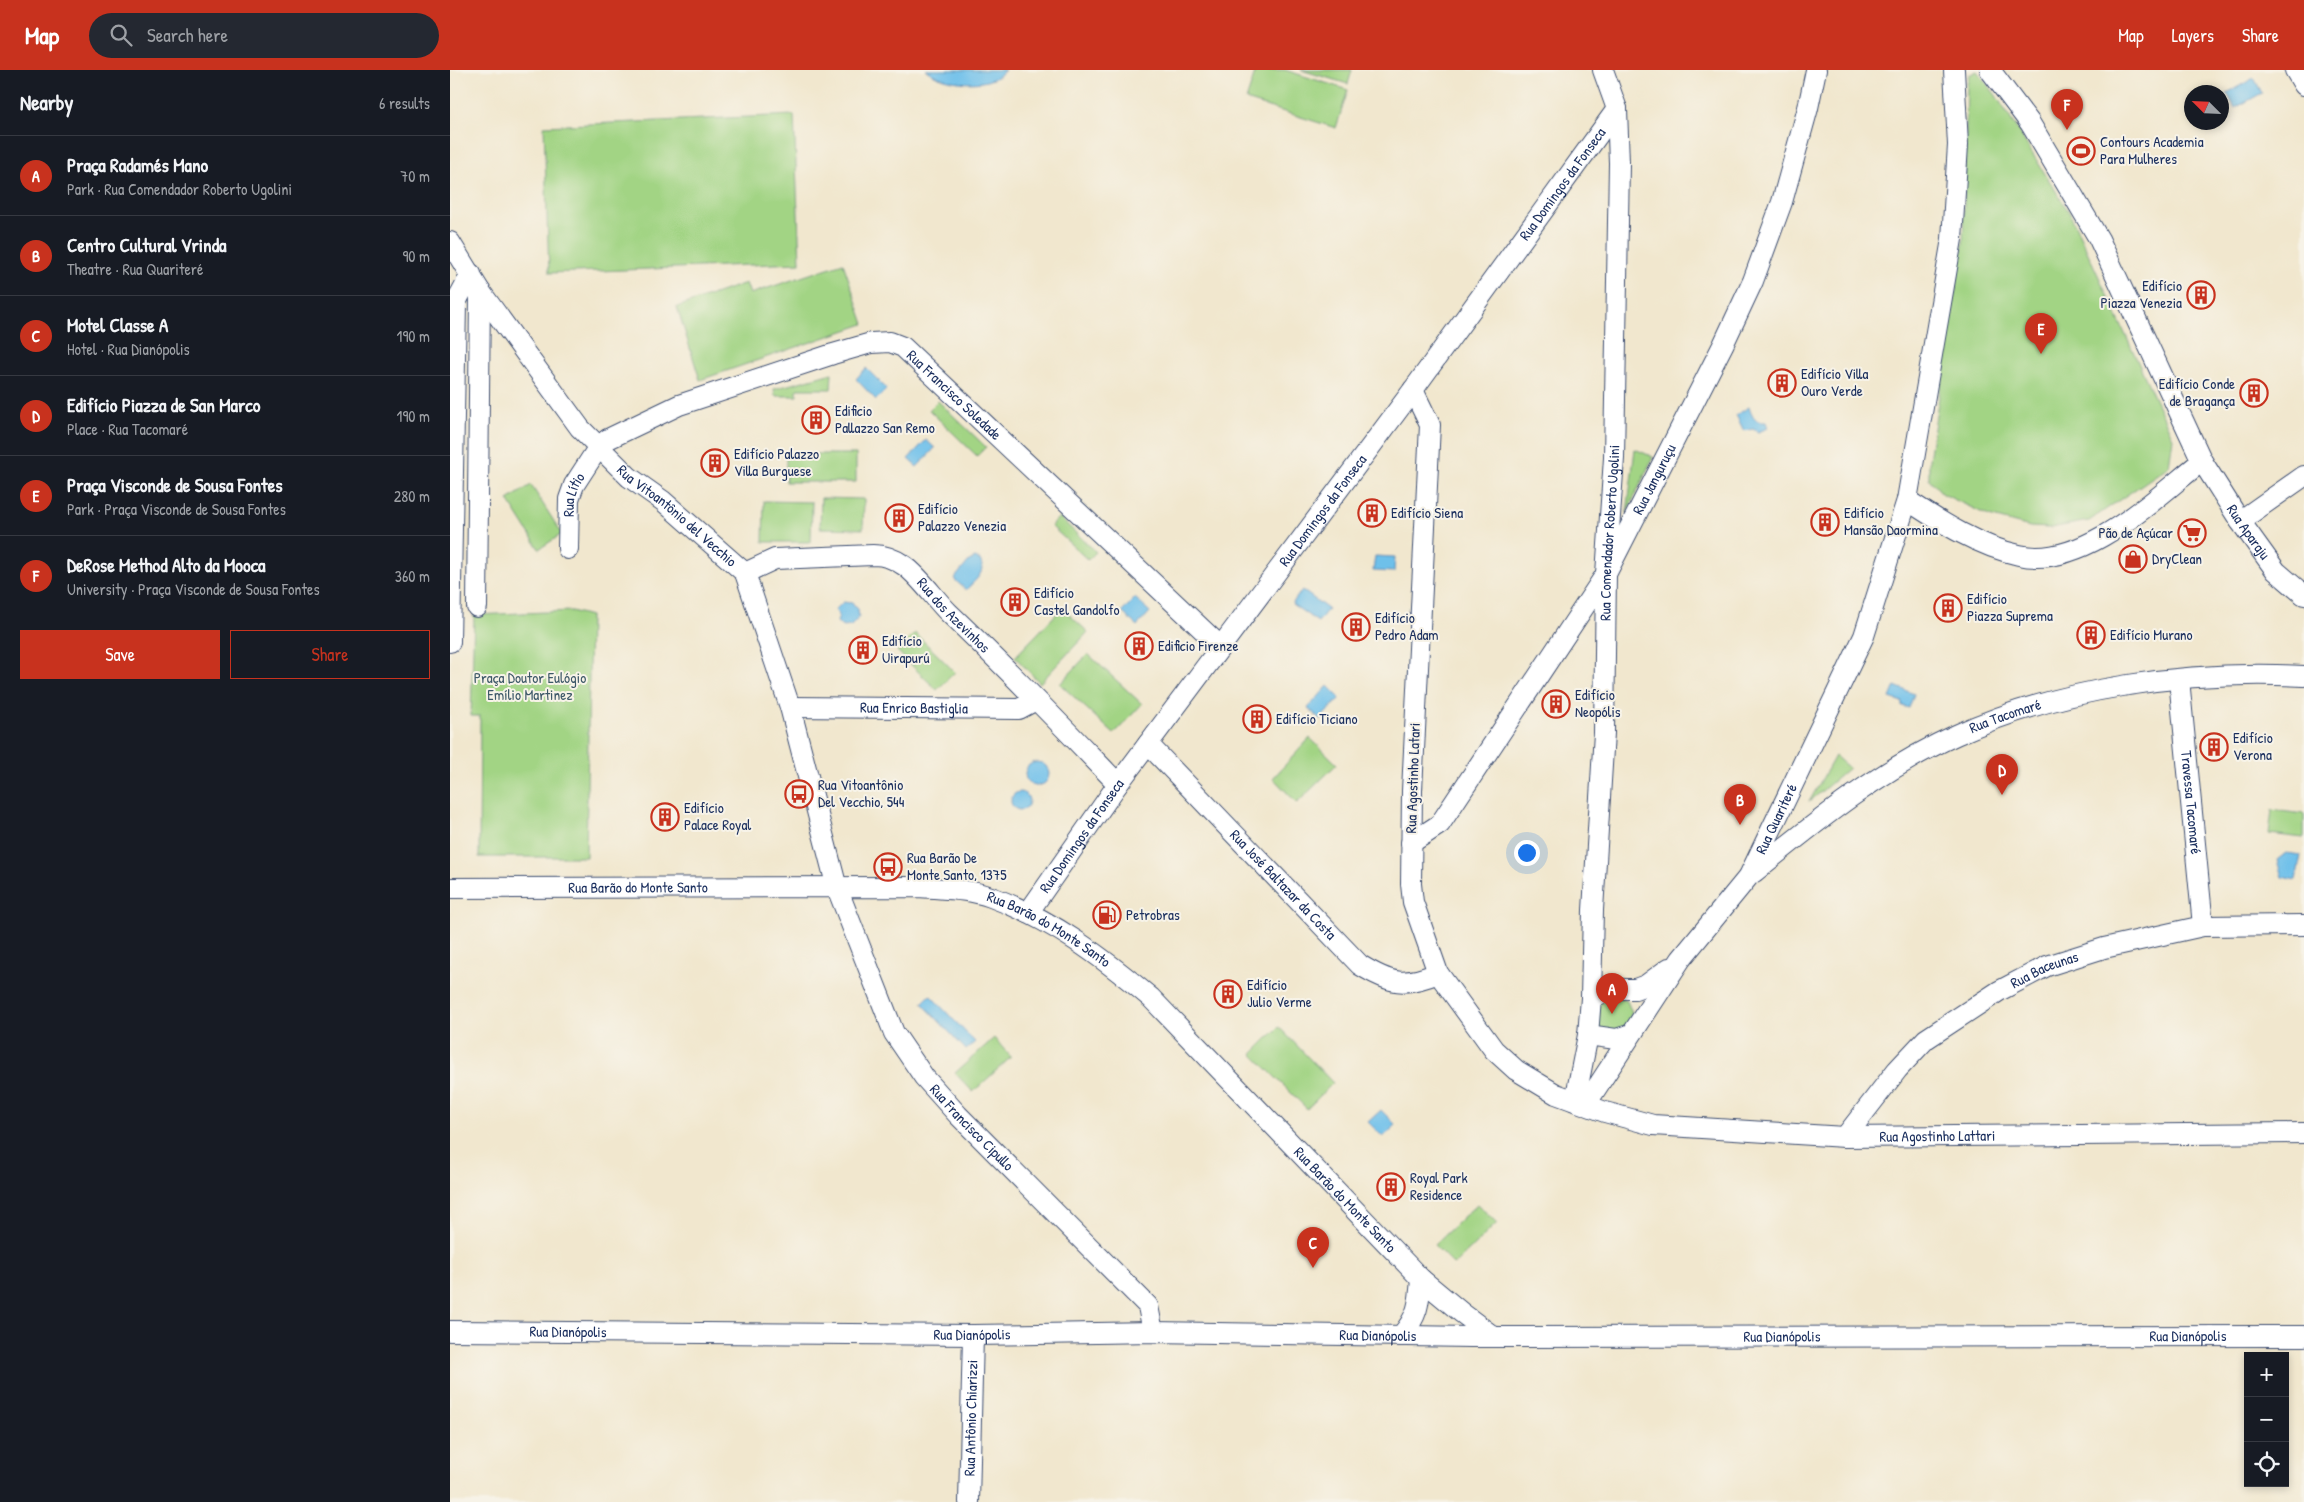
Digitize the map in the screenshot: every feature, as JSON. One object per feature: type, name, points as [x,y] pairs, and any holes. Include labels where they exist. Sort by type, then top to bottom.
[{"type":"street","name":"Rua Comendador Roberto Ugolini","points":[[1580,1103],[1591,998],[1593,910],[1604,732],[1606,574],[1614,458],[1619,163],[1617,109],[1603,70]]},
{"type":"street","name":"Rua Janguruçu","points":[[1411,843],[1440,824],[1606,574],[1723,345],[1753,281],[1782,202],[1808,108],[1816,70]]},
{"type":"street","name":"Rua Quariteré","points":[[1580,1103],[1681,959],[1749,876],[1864,636],[1907,500],[1952,239],[1958,145],[1954,70]]},
{"type":"street","name":"Rua Aparaju","points":[[1990,70],[2030,122],[2099,239],[2202,461],[2240,521],[2276,571],[2304,595]]},
{"type":"street","points":[[2294,70],[2304,85]]},
{"type":"street","name":"Rua Domingos da Fonseca","points":[[1028,913],[1118,784],[1413,390],[1617,109]]},
{"type":"street","name":"Rua Vitoantônio del Vecchio","points":[[450,242],[476,283],[580,428],[629,477],[663,501],[745,573],[790,707],[837,888]]},
{"type":"street","points":[[476,283],[477,607]]},
{"type":"street","points":[[450,642],[456,302],[476,283]]},
{"type":"street","name":"Rua Francisco Soledade","points":[[598,448],[608,439],[679,405],[833,354],[871,343],[890,342],[903,347],[1221,647]]},
{"type":"street","name":"Rua Agostinho Latari","points":[[1413,390],[1430,425],[1417,676],[1411,843],[1413,902],[1438,973],[1494,1050],[1516,1070],[1538,1085],[1580,1103]]},
{"type":"street","name":"Rua Lítio","points":[[568,549],[569,499],[574,485],[598,448]]},
{"type":"street","points":[[1907,500],[1958,533],[2020,556],[2045,557],[2071,552],[2122,524],[2202,461]]},
{"type":"street","points":[[2240,521],[2304,476]]},
{"type":"street","name":"Rua dos Azevinhos","points":[[745,573],[775,559],[873,555],[884,555],[893,558],[906,567],[936,600],[1118,784]]},
{"type":"street","name":"Rua Tacomaré","points":[[1749,876],[1825,814],[1891,771],[1954,736],[1993,719],[2039,704],[2145,683],[2227,675],[2304,676]]},
{"type":"street","name":"Travessa Tacomaré","points":[[2179,679],[2203,926]]},
{"type":"street","name":"Rua Enrico Bastiglia","points":[[790,707],[1019,709],[1036,700]]},
{"type":"street","name":"Rua José Baltazar da Costa","points":[[1148,744],[1360,965],[1386,980],[1400,983],[1416,982],[1438,973]]},
{"type":"street","name":"Rua Barão do Monte Santo","points":[[450,888],[911,887],[989,896],[1061,930],[1103,959],[1151,998],[1421,1279],[1494,1337]]},
{"type":"street","name":"Rua Francisco Cipullo","points":[[837,888],[894,1033],[924,1077],[958,1114],[1148,1306],[1153,1332]]},
{"type":"street","name":"Rua Baceunas","points":[[1845,1137],[1897,1070],[1926,1039],[1999,991],[2047,966],[2085,954],[2203,926],[2304,925]]},
{"type":"street","points":[[1591,998],[1612,989],[1635,990],[1646,986],[1681,959]]},
{"type":"street","points":[[1588,1035],[1616,1038],[1629,1035]]},
{"type":"street","name":"Rua Agostinho Lattari","points":[[1580,1103],[1653,1125],[1845,1137],[2304,1132]]},
{"type":"street","points":[[1401,1336],[1413,1322],[1419,1307],[1421,1279]]},
{"type":"street","name":"Rua Dianópolis","points":[[450,1331],[973,1335],[1153,1332],[1494,1337],[2304,1336]]},
{"type":"street","name":"Rua Antônio Chiarizzi","points":[[969,1502],[973,1335]]},
{"type":"green space","points":[[1256,70],[1285,70],[1348,90],[1336,128],[1246,100]]},
{"type":"green space","points":[[1301,70],[1352,70],[1348,84]]},
{"type":"green space","points":[[1977,71],[1995,94],[2069,212],[2173,438],[2169,466],[2089,521],[2050,528],[2030,527],[1989,516],[1943,494],[1929,479],[1929,460],[1963,244],[1967,85],[1969,75]]},
{"type":"green space","points":[[794,115],[800,263],[549,273],[544,126]]},
{"type":"green space","points":[[843,263],[864,324],[700,380],[677,307],[746,283],[750,294]]},
{"type":"green space","points":[[832,373],[831,389],[797,389],[797,396],[775,396],[774,389]]},
{"type":"green space","points":[[938,401],[986,447],[977,456],[929,410]]},
{"type":"green space","points":[[1635,449],[1653,457],[1627,513]]},
{"type":"green space","points":[[786,454],[856,454],[856,482],[786,482]]},
{"type":"green space","points":[[531,485],[562,534],[539,549],[508,500]]},
{"type":"green space","points":[[821,498],[864,499],[863,529],[820,528]]},
{"type":"green space","points":[[764,501],[812,502],[811,542],[763,542]]},
{"type":"green space","points":[[1059,517],[1096,552],[1088,560],[1051,526]]},
{"type":"green space","points":[[1062,608],[1088,632],[1040,683],[1015,657]]},
{"type":"green space","name":"Praça Doutor Eulógio Emílio Martinez","points":[[572,611],[590,616],[586,857],[479,857],[480,716],[471,716],[474,615]]},
{"type":"green space","points":[[915,633],[955,672],[937,690],[897,651]]},
{"type":"green space","points":[[1088,654],[1142,704],[1114,734],[1060,684]]},
{"type":"green space","points":[[1310,738],[1337,764],[1297,803],[1273,778]]},
{"type":"green space","points":[[1835,756],[1849,768],[1809,802]]},
{"type":"green space","points":[[2272,810],[2304,814],[2304,838],[2269,834]]},
{"type":"green space","points":[[1610,994],[1627,1001],[1632,1013],[1623,1031],[1593,1032],[1596,1003]]},
{"type":"green space","points":[[1279,1027],[1333,1083],[1307,1109],[1252,1054]]},
{"type":"green space","points":[[994,1038],[1011,1057],[973,1092],[955,1073]]},
{"type":"green space","points":[[1477,1204],[1497,1223],[1454,1265],[1434,1245]]},
{"type":"water","points":[[926,70],[1005,70],[989,80],[967,83],[944,79]]},
{"type":"water","points":[[2254,78],[2262,93],[2235,108],[2229,97],[2229,92]]},
{"type":"water","points":[[866,368],[887,389],[876,400],[856,379]]},
{"type":"water","points":[[1749,407],[1754,419],[1766,422],[1768,428],[1758,432],[1753,429],[1744,431],[1736,415]]},
{"type":"water","points":[[926,440],[935,448],[917,467],[908,459]]},
{"type":"water","points":[[1375,556],[1395,557],[1394,572],[1373,571]]},
{"type":"water","points":[[975,558],[980,560],[982,565],[981,573],[966,590],[954,579],[969,561]]},
{"type":"water","points":[[1302,590],[1328,609],[1318,622],[1292,604]]},
{"type":"water","points":[[1135,598],[1150,612],[1137,626],[1122,612]]},
{"type":"water","points":[[843,602],[852,603],[858,609],[859,617],[851,626],[843,627],[837,622],[839,615],[835,610]]},
{"type":"water","points":[[1328,686],[1340,698],[1320,719],[1308,708]]},
{"type":"water","points":[[1895,686],[1914,694],[1909,708],[1902,706],[1902,702],[1890,698]]},
{"type":"water","points":[[1037,762],[1046,765],[1049,774],[1046,783],[1037,786],[1028,783],[1025,774],[1028,765]]},
{"type":"water","points":[[1016,792],[1024,792],[1029,797],[1027,808],[1016,810],[1011,805],[1011,797]]},
{"type":"water","points":[[2286,853],[2301,855],[2296,880],[2282,877],[2277,860]]},
{"type":"water","points":[[930,995],[975,1042],[966,1050],[922,1003]]},
{"type":"water","points":[[1381,1110],[1396,1125],[1383,1137],[1368,1122]]},
{"type":"place","name":"DeRose Method Alto da Mooca","points":[[2067,130]]},
{"type":"place","name":"Contours Academia Para Mulheres","points":[[2081,151]]},
{"type":"place","name":"Edifício Piazza Venezia","points":[[2201,295]]},
{"type":"place","name":"Praça Visconde de Sousa Fontes","points":[[2041,354]]},
{"type":"place","name":"Edifício Villa Ouro Verde","points":[[1782,383]]},
{"type":"place","name":"Edifício Conde de Bragança","points":[[2254,393]]},
{"type":"place","name":"Edificio Pallazzo San Remo","points":[[816,420]]},
{"type":"place","name":"Edifício Palazzo Villa Burguese","points":[[715,463]]},
{"type":"place","name":"Edifício Siena","points":[[1372,513]]},
{"type":"place","name":"Edifício Palazzo Venezia","points":[[899,518]]},
{"type":"place","name":"Edifício Mansão Daormina","points":[[1825,522]]},
{"type":"place","name":"Pão de Açúcar","points":[[2192,533]]},
{"type":"place","name":"DryClean","points":[[2133,559]]},
{"type":"place","name":"Edifício Castel Gandolfo","points":[[1015,602]]},
{"type":"place","name":"Edifício Piazza Suprema","points":[[1948,608]]},
{"type":"place","name":"Edifício Pedro Adam","points":[[1356,627]]},
{"type":"place","name":"Edifício Murano","points":[[2091,635]]},
{"type":"place","name":"Edificio Firenze","points":[[1139,646]]},
{"type":"place","name":"Edifício Uirapurú","points":[[863,650]]},
{"type":"place","name":"Edifício Neopólis","points":[[1556,704]]},
{"type":"place","name":"Edifício Ticiano","points":[[1257,719]]},
{"type":"place","name":"Edifício Verona","points":[[2214,747]]},
{"type":"place","name":"Rua Vitoantônio Del Vecchio, 544","points":[[799,794]]},
{"type":"place","name":"Edifício Piazza de San Marco","points":[[2002,795]]},
{"type":"place","name":"Edifício Palace Royal","points":[[665,817]]},
{"type":"place","name":"Centro Cultural Vrinda","points":[[1740,825]]},
{"type":"place","name":"Rua Barão De Monte Santo, 1375","points":[[888,867]]},
{"type":"place","name":"Petrobras","points":[[1107,915]]},
{"type":"place","name":"Edifício Julio Verme","points":[[1228,994]]},
{"type":"place","name":"Praça Radamés Mano","points":[[1612,1014]]},
{"type":"place","name":"Royal Park Residence","points":[[1391,1187]]},
{"type":"place","name":"Motel Classe A","points":[[1313,1268]]}]
